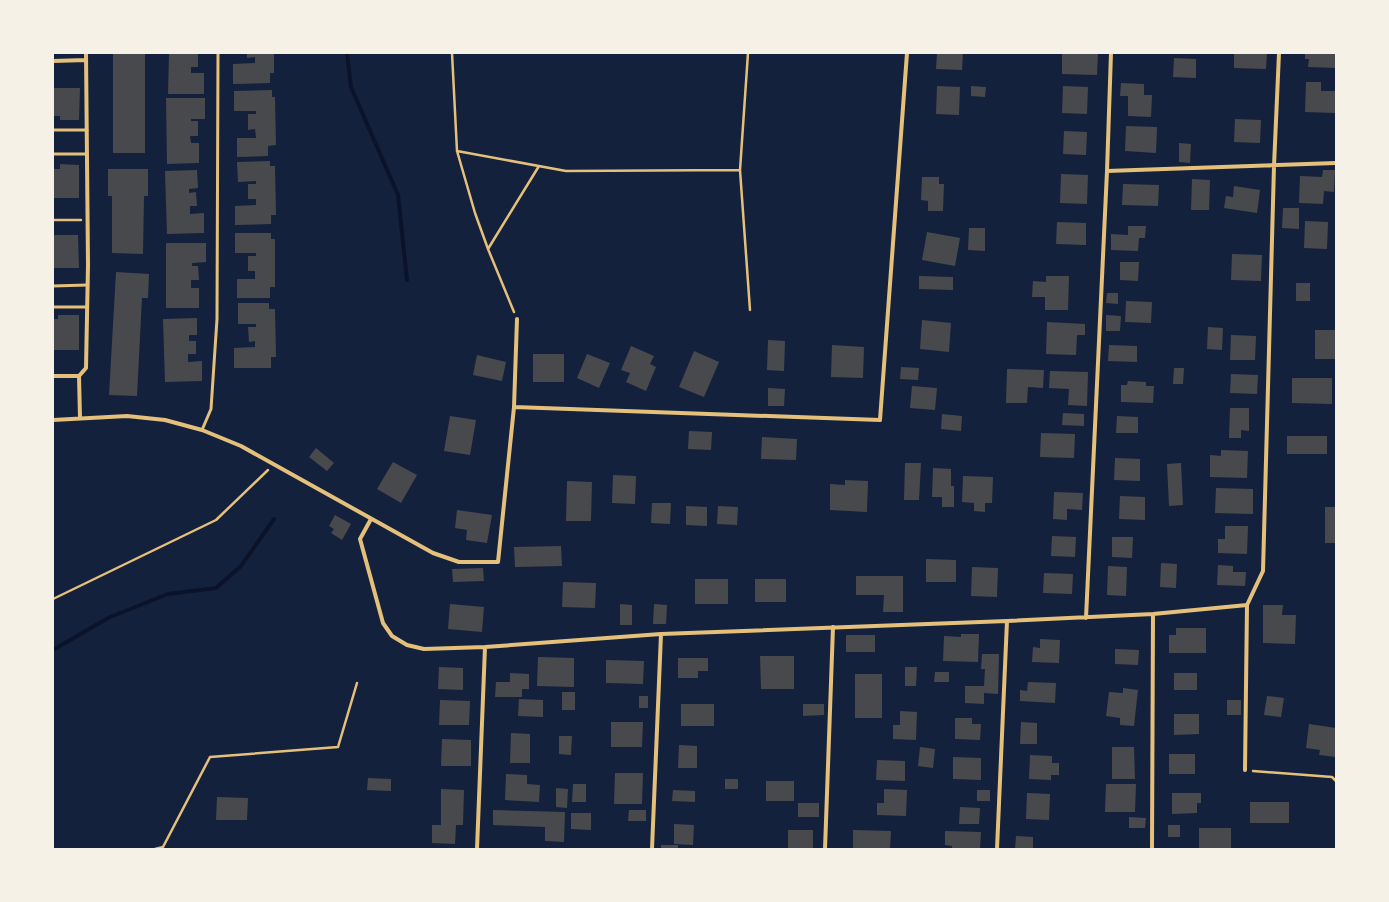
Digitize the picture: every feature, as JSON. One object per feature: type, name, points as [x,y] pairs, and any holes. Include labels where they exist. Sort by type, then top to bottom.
[{"type":"street","points":[[80,418],[79,376],[86,368],[88,285],[86,53]]},
{"type":"street","points":[[514,407],[880,420],[907,53]]},
{"type":"street","points":[[1086,618],[1107,171],[1111,53]]},
{"type":"street","points":[[1245,770],[1247,605],[1263,571],[1274,166],[1279,53]]},
{"type":"street","points":[[53,61],[86,60]]},
{"type":"street","points":[[1107,171],[1336,163]]},
{"type":"street","points":[[53,420],[127,416],[165,420],[202,430],[241,446],[432,553],[459,562],[498,562],[514,407],[517,319]]},
{"type":"street","points":[[53,376],[79,376]]},
{"type":"street","points":[[371,519],[360,539],[383,623],[392,636],[407,645],[424,649],[485,647],[661,634],[1086,618],[1153,614],[1247,605]]},
{"type":"street","points":[[1152,849],[1153,614]]},
{"type":"street","points":[[997,849],[1007,621]]},
{"type":"street","points":[[824,849],[833,627]]},
{"type":"street","points":[[652,849],[661,634]]},
{"type":"street","points":[[477,849],[485,647]]},
{"type":"lane","points":[[202,430],[211,409],[217,319],[218,53]]},
{"type":"lane","points":[[53,130],[87,130]]},
{"type":"lane","points":[[53,154],[87,154]]},
{"type":"lane","points":[[53,286],[88,285]]},
{"type":"lane","points":[[53,307],[87,307]]},
{"type":"path","points":[[452,53],[457,151],[475,213],[517,319]]},
{"type":"path","points":[[748,53],[740,170],[750,310]]},
{"type":"path","points":[[457,151],[566,171],[740,170]]},
{"type":"path","points":[[488,249],[539,166]]},
{"type":"path","points":[[53,220],[87,220]]},
{"type":"path","points":[[53,599],[216,520],[274,464]]},
{"type":"path","points":[[155,849],[163,848],[210,757],[338,747],[357,684]]},
{"type":"path","points":[[1245,770],[1332,776],[1336,781]]},
{"type":"building","points":[[113,53],[145,53],[145,153],[113,153]]},
{"type":"building","points":[[169,53],[198,53],[198,67],[191,67],[191,73],[204,73],[204,94],[168,94]]},
{"type":"building","points":[[247,53],[274,53],[274,73],[270,73],[270,83],[233,84],[233,64],[255,63],[255,57],[247,58]]},
{"type":"building","points":[[937,53],[963,53],[962,70],[936,69]]},
{"type":"building","points":[[1062,53],[1098,54],[1097,75],[1062,74]]},
{"type":"building","points":[[1234,53],[1267,53],[1266,69],[1234,68]]},
{"type":"building","points":[[1305,53],[1336,53],[1336,68],[1308,67],[1309,59],[1305,59]]},
{"type":"building","points":[[1174,58],[1196,59],[1196,78],[1173,77]]},
{"type":"building","points":[[1306,82],[1321,82],[1321,91],[1335,91],[1335,113],[1305,112]]},
{"type":"building","points":[[1121,83],[1144,84],[1144,95],[1152,95],[1151,117],[1128,116],[1128,96],[1120,96]]},
{"type":"building","points":[[937,86],[960,87],[959,115],[936,114]]},
{"type":"building","points":[[971,86],[986,87],[985,97],[971,96]]},
{"type":"building","points":[[1063,86],[1088,87],[1087,114],[1062,113]]},
{"type":"building","points":[[53,88],[80,88],[79,120],[60,120],[60,116],[53,116]]},
{"type":"building","points":[[272,90],[272,97],[275,97],[276,145],[268,146],[268,156],[237,157],[237,138],[256,138],[255,129],[248,130],[248,114],[256,114],[256,111],[234,111],[234,91]]},
{"type":"building","points":[[166,98],[205,98],[205,119],[191,119],[191,121],[198,121],[198,136],[190,136],[191,143],[199,143],[199,163],[167,164]]},
{"type":"building","points":[[1235,119],[1261,120],[1260,143],[1234,142]]},
{"type":"building","points":[[1126,126],[1157,127],[1156,153],[1125,151]]},
{"type":"building","points":[[1064,131],[1087,132],[1086,155],[1063,154]]},
{"type":"building","points":[[1179,143],[1191,144],[1190,163],[1179,162]]},
{"type":"building","points":[[270,161],[270,166],[275,166],[276,215],[271,215],[271,224],[235,225],[235,206],[256,205],[256,199],[248,199],[248,184],[256,184],[256,181],[238,182],[237,162]]},
{"type":"building","points":[[60,164],[79,165],[79,198],[53,198],[53,169],[60,169]]},
{"type":"building","points":[[108,169],[148,169],[148,196],[144,196],[143,254],[112,253],[112,196],[108,196]]},
{"type":"building","points":[[197,170],[198,188],[189,189],[189,193],[196,192],[197,206],[190,206],[190,214],[204,213],[204,233],[167,234],[165,171]]},
{"type":"building","points":[[1323,170],[1335,170],[1334,192],[1324,191],[1323,204],[1299,203],[1300,176],[1322,177]]},
{"type":"building","points":[[1061,174],[1088,175],[1087,204],[1060,203]]},
{"type":"building","points":[[922,177],[939,177],[939,184],[944,184],[943,211],[928,211],[928,201],[921,200]]},
{"type":"building","points":[[1192,179],[1210,180],[1209,210],[1191,210]]},
{"type":"building","points":[[1123,184],[1159,185],[1158,206],[1122,205]]},
{"type":"building","points":[[1234,186],[1260,190],[1257,213],[1224,208],[1226,196],[1233,197]]},
{"type":"building","points":[[1283,208],[1299,208],[1299,229],[1282,228]]},
{"type":"building","points":[[1305,221],[1328,222],[1327,249],[1304,248]]},
{"type":"building","points":[[1057,222],[1086,223],[1086,245],[1056,244]]},
{"type":"building","points":[[1128,226],[1146,226],[1145,238],[1139,238],[1138,251],[1111,250],[1111,234],[1128,235]]},
{"type":"building","points":[[969,228],[985,228],[985,251],[968,250]]},
{"type":"building","points":[[927,232],[960,238],[955,266],[922,260]]},
{"type":"building","points":[[235,233],[271,233],[271,239],[275,239],[275,287],[270,287],[270,298],[237,298],[237,279],[255,279],[255,271],[248,271],[248,256],[256,256],[256,253],[235,253]]},
{"type":"building","points":[[53,235],[78,235],[79,268],[53,268]]},
{"type":"building","points":[[166,243],[206,243],[206,262],[192,263],[192,266],[198,266],[199,280],[191,280],[191,288],[199,288],[199,308],[166,308]]},
{"type":"building","points":[[1232,254],[1262,255],[1261,281],[1231,280]]},
{"type":"building","points":[[1120,262],[1139,262],[1138,281],[1120,280]]},
{"type":"building","points":[[116,272],[149,274],[148,298],[142,298],[137,396],[109,395]]},
{"type":"building","points":[[919,276],[953,277],[953,290],[919,289]]},
{"type":"building","points":[[1046,276],[1069,276],[1068,310],[1045,310],[1045,297],[1032,297],[1033,281],[1046,282]]},
{"type":"building","points":[[1296,283],[1310,283],[1310,301],[1296,301]]},
{"type":"building","points":[[1107,293],[1118,293],[1118,304],[1106,303]]},
{"type":"building","points":[[1126,301],[1152,302],[1151,323],[1125,322]]},
{"type":"building","points":[[238,303],[269,303],[269,309],[275,309],[276,357],[271,357],[271,368],[234,368],[234,348],[255,347],[255,341],[249,342],[248,327],[256,327],[256,324],[238,324]]},
{"type":"building","points":[[58,315],[79,315],[79,350],[53,350],[53,319],[58,319]]},
{"type":"building","points":[[1106,315],[1121,316],[1120,331],[1106,331]]},
{"type":"building","points":[[197,318],[197,335],[189,335],[189,341],[196,341],[196,354],[188,354],[188,362],[202,361],[202,381],[165,382],[163,319]]},
{"type":"building","points":[[922,320],[951,323],[949,352],[920,349]]},
{"type":"building","points":[[1047,322],[1085,324],[1085,335],[1077,335],[1076,355],[1046,354]]},
{"type":"building","points":[[1208,327],[1223,328],[1222,350],[1207,349]]},
{"type":"building","points":[[1315,330],[1336,330],[1336,359],[1315,359]]},
{"type":"building","points":[[1231,335],[1256,336],[1255,360],[1230,360]]},
{"type":"building","points":[[768,340],[785,341],[784,371],[767,370]]},
{"type":"building","points":[[832,345],[864,347],[863,378],[831,377]]},
{"type":"building","points":[[1109,345],[1137,346],[1137,362],[1108,361]]},
{"type":"building","points":[[631,346],[654,356],[650,364],[656,367],[646,391],[626,382],[630,373],[621,370]]},
{"type":"building","points":[[694,351],[719,362],[704,397],[679,387]]},
{"type":"building","points":[[533,354],[564,354],[564,382],[533,382]]},
{"type":"building","points":[[587,354],[610,363],[599,388],[577,378]]},
{"type":"building","points":[[477,355],[506,362],[502,381],[473,375]]},
{"type":"building","points":[[901,367],[919,368],[918,380],[900,379]]},
{"type":"building","points":[[1174,368],[1184,368],[1183,384],[1173,384]]},
{"type":"building","points":[[1007,369],[1044,370],[1043,388],[1028,387],[1027,403],[1006,403]]},
{"type":"building","points":[[1050,371],[1088,372],[1087,406],[1068,405],[1069,389],[1049,388]]},
{"type":"building","points":[[1231,374],[1258,375],[1257,394],[1230,393]]},
{"type":"building","points":[[1292,378],[1332,378],[1332,404],[1292,403]]},
{"type":"building","points":[[1128,381],[1146,382],[1146,386],[1154,386],[1153,403],[1121,402],[1121,385],[1127,385]]},
{"type":"building","points":[[912,386],[937,388],[935,410],[910,408]]},
{"type":"building","points":[[768,388],[785,389],[784,406],[768,406]]},
{"type":"building","points":[[1230,408],[1249,408],[1249,431],[1241,430],[1241,438],[1229,438]]},
{"type":"building","points":[[1063,413],[1084,414],[1084,426],[1062,425]]},
{"type":"building","points":[[942,414],[962,416],[961,431],[941,429]]},
{"type":"building","points":[[450,416],[476,420],[470,455],[444,451]]},
{"type":"building","points":[[1117,416],[1138,417],[1138,433],[1116,433]]},
{"type":"building","points":[[689,431],[712,432],[711,450],[688,449]]},
{"type":"building","points":[[1041,433],[1075,434],[1074,458],[1040,457]]},
{"type":"building","points":[[1287,436],[1327,436],[1327,454],[1287,454]]},
{"type":"building","points":[[762,437],[797,439],[796,460],[761,459]]},
{"type":"building","points":[[316,448],[334,463],[327,471],[309,457]]},
{"type":"building","points":[[1221,450],[1248,451],[1247,478],[1210,477],[1210,455],[1221,456]]},
{"type":"building","points":[[1115,458],[1140,459],[1140,481],[1114,480]]},
{"type":"building","points":[[393,462],[417,475],[401,503],[377,489]]},
{"type":"building","points":[[905,463],[921,463],[919,500],[904,500]]},
{"type":"building","points":[[1181,463],[1183,505],[1169,506],[1167,464]]},
{"type":"building","points":[[933,468],[951,469],[951,486],[954,486],[954,507],[942,507],[942,497],[932,497]]},
{"type":"building","points":[[613,475],[636,476],[635,504],[612,503]]},
{"type":"building","points":[[963,476],[993,477],[992,503],[985,503],[985,512],[974,511],[974,503],[962,502]]},
{"type":"building","points":[[845,480],[868,481],[867,512],[830,510],[830,484],[845,485]]},
{"type":"building","points":[[567,481],[592,482],[591,521],[566,521]]},
{"type":"building","points":[[1216,488],[1253,489],[1253,514],[1215,513]]},
{"type":"building","points":[[1054,492],[1083,493],[1082,510],[1067,509],[1067,520],[1053,519]]},
{"type":"building","points":[[1120,496],[1145,497],[1145,520],[1119,519]]},
{"type":"building","points":[[652,503],[671,503],[670,524],[651,523]]},
{"type":"building","points":[[686,506],[707,507],[707,526],[686,525]]},
{"type":"building","points":[[718,506],[738,507],[737,525],[717,524]]},
{"type":"building","points":[[1325,507],[1336,507],[1336,543],[1325,543]]},
{"type":"building","points":[[457,510],[492,515],[487,543],[466,540],[467,530],[455,528]]},
{"type":"building","points":[[335,515],[351,524],[342,540],[331,533],[334,529],[329,526]]},
{"type":"building","points":[[1225,526],[1248,526],[1247,554],[1218,553],[1218,539],[1225,539]]},
{"type":"building","points":[[1052,536],[1076,537],[1075,557],[1051,556]]},
{"type":"building","points":[[1112,537],[1133,537],[1132,558],[1112,557]]},
{"type":"building","points":[[561,546],[562,566],[515,567],[514,547]]},
{"type":"building","points":[[926,559],[956,560],[956,582],[926,582]]},
{"type":"building","points":[[1161,563],[1177,564],[1176,588],[1160,587]]},
{"type":"building","points":[[1218,565],[1233,566],[1233,572],[1246,572],[1245,586],[1217,585]]},
{"type":"building","points":[[1108,566],[1127,567],[1126,596],[1107,595]]},
{"type":"building","points":[[972,567],[998,568],[997,597],[971,596]]},
{"type":"building","points":[[483,568],[484,581],[453,582],[452,569]]},
{"type":"building","points":[[1044,573],[1073,574],[1072,594],[1043,593]]},
{"type":"building","points":[[856,576],[903,576],[903,612],[883,612],[884,595],[856,595]]},
{"type":"building","points":[[695,579],[728,579],[728,604],[695,604]]},
{"type":"building","points":[[755,579],[786,579],[786,602],[755,602]]},
{"type":"building","points":[[563,582],[596,583],[595,608],[562,607]]},
{"type":"building","points":[[450,604],[484,607],[482,632],[448,629]]},
{"type":"building","points":[[620,604],[632,605],[632,625],[620,625]]},
{"type":"building","points":[[654,604],[667,605],[666,624],[653,624]]},
{"type":"building","points":[[1263,605],[1283,605],[1282,615],[1296,615],[1295,644],[1263,643]]},
{"type":"building","points":[[1176,628],[1206,628],[1206,653],[1169,653],[1169,635],[1176,635]]},
{"type":"building","points":[[961,634],[979,634],[978,662],[943,661],[944,636],[961,637]]},
{"type":"building","points":[[846,635],[875,635],[875,652],[846,652]]},
{"type":"building","points":[[1040,639],[1060,640],[1059,663],[1032,662],[1033,647],[1040,648]]},
{"type":"building","points":[[1115,649],[1139,650],[1138,665],[1115,664]]},
{"type":"building","points":[[982,654],[999,654],[998,694],[984,693],[984,704],[965,703],[965,686],[984,686],[985,669],[981,669]]},
{"type":"building","points":[[760,656],[794,656],[794,689],[761,689]]},
{"type":"building","points":[[538,657],[574,658],[574,687],[537,686]]},
{"type":"building","points":[[678,658],[708,658],[708,671],[698,671],[698,678],[678,678]]},
{"type":"building","points":[[606,660],[644,661],[643,684],[606,683]]},
{"type":"building","points":[[439,667],[463,668],[463,690],[438,689]]},
{"type":"building","points":[[905,667],[917,667],[916,686],[905,686]]},
{"type":"building","points":[[935,672],[949,672],[949,682],[934,682]]},
{"type":"building","points":[[510,673],[529,674],[529,689],[522,689],[522,697],[495,697],[496,682],[510,682]]},
{"type":"building","points":[[1174,673],[1197,673],[1197,690],[1174,690]]},
{"type":"building","points":[[855,674],[882,674],[882,718],[855,718]]},
{"type":"building","points":[[1028,682],[1056,683],[1055,703],[1020,701],[1020,690],[1027,691]]},
{"type":"building","points":[[1123,688],[1138,690],[1134,726],[1120,725],[1120,718],[1106,716],[1109,692],[1123,693]]},
{"type":"building","points":[[562,692],[575,692],[575,710],[562,710]]},
{"type":"building","points":[[639,696],[648,696],[648,708],[639,708]]},
{"type":"building","points":[[1267,696],[1284,698],[1281,717],[1264,715]]},
{"type":"building","points":[[519,699],[543,700],[543,717],[518,716]]},
{"type":"building","points":[[440,700],[470,701],[469,725],[439,725]]},
{"type":"building","points":[[1227,700],[1241,700],[1241,715],[1227,715]]},
{"type":"building","points":[[681,704],[714,704],[714,726],[681,726]]},
{"type":"building","points":[[803,704],[824,704],[824,715],[803,716]]},
{"type":"building","points":[[900,711],[917,712],[916,740],[893,739],[893,725],[900,725]]},
{"type":"building","points":[[1174,714],[1199,714],[1199,734],[1174,735]]},
{"type":"building","points":[[955,718],[972,718],[972,724],[981,724],[980,740],[955,739]]},
{"type":"building","points":[[611,722],[643,722],[642,747],[611,747]]},
{"type":"building","points":[[1021,722],[1037,723],[1037,744],[1020,744]]},
{"type":"building","points":[[1309,724],[1336,728],[1336,757],[1319,755],[1320,750],[1306,748]]},
{"type":"building","points":[[511,733],[530,734],[530,763],[510,763]]},
{"type":"building","points":[[559,736],[572,736],[571,755],[559,754]]},
{"type":"building","points":[[442,739],[471,740],[471,766],[441,766]]},
{"type":"building","points":[[679,745],[697,746],[697,768],[678,768]]},
{"type":"building","points":[[920,747],[935,749],[933,768],[918,766]]},
{"type":"building","points":[[1112,747],[1134,747],[1135,779],[1112,779]]},
{"type":"building","points":[[1169,754],[1195,754],[1195,774],[1169,774]]},
{"type":"building","points":[[1030,755],[1052,756],[1052,763],[1059,763],[1059,775],[1051,775],[1051,780],[1029,779]]},
{"type":"building","points":[[953,757],[981,758],[981,780],[953,779]]},
{"type":"building","points":[[877,760],[905,761],[905,781],[876,780]]},
{"type":"building","points":[[615,773],[643,773],[642,804],[614,804]]},
{"type":"building","points":[[506,774],[527,775],[527,784],[540,785],[539,802],[505,800]]},
{"type":"building","points":[[368,778],[391,779],[391,791],[367,790]]},
{"type":"building","points":[[725,779],[738,779],[738,789],[725,789]]},
{"type":"building","points":[[766,781],[794,781],[794,801],[766,801]]},
{"type":"building","points":[[573,784],[586,784],[586,802],[572,802]]},
{"type":"building","points":[[1106,784],[1136,784],[1135,812],[1105,812]]},
{"type":"building","points":[[556,788],[568,789],[567,808],[556,807]]},
{"type":"building","points":[[441,789],[464,790],[463,825],[456,825],[455,844],[432,843],[432,825],[441,825]]},
{"type":"building","points":[[884,789],[907,790],[906,816],[877,815],[877,803],[884,803]]},
{"type":"building","points":[[673,790],[695,791],[695,802],[672,801]]},
{"type":"building","points":[[977,790],[990,790],[990,801],[977,801]]},
{"type":"building","points":[[1027,793],[1050,794],[1049,820],[1026,819]]},
{"type":"building","points":[[1172,793],[1201,793],[1201,803],[1197,803],[1197,813],[1172,814]]},
{"type":"building","points":[[217,797],[248,798],[247,820],[216,820]]},
{"type":"building","points":[[1250,802],[1289,802],[1289,823],[1250,823]]},
{"type":"building","points":[[798,803],[819,803],[819,817],[798,817]]},
{"type":"building","points":[[960,807],[980,808],[979,824],[959,824]]},
{"type":"building","points":[[493,810],[565,812],[564,842],[545,841],[545,827],[493,825]]},
{"type":"building","points":[[629,810],[646,810],[646,821],[628,821]]},
{"type":"building","points":[[571,813],[591,813],[591,830],[571,829]]},
{"type":"building","points":[[1129,817],[1146,818],[1145,828],[1129,828]]},
{"type":"building","points":[[674,824],[694,825],[693,845],[674,844]]},
{"type":"building","points":[[1168,825],[1180,825],[1180,837],[1168,837]]},
{"type":"building","points":[[1199,828],[1231,828],[1231,849],[1199,849]]},
{"type":"building","points":[[788,830],[813,830],[813,849],[788,849]]},
{"type":"building","points":[[853,830],[891,831],[890,849],[853,849]]},
{"type":"building","points":[[945,831],[981,832],[980,849],[952,849],[952,846],[945,845]]},
{"type":"building","points":[[1016,836],[1033,837],[1033,849],[1015,849]]},
{"type":"building","points":[[661,845],[678,845],[678,849],[661,849]]},
{"type":"waterway","points":[[347,53],[351,87],[398,195],[407,280]]},
{"type":"waterway","points":[[53,650],[108,618],[168,594],[216,588],[241,566],[274,519]]}]
